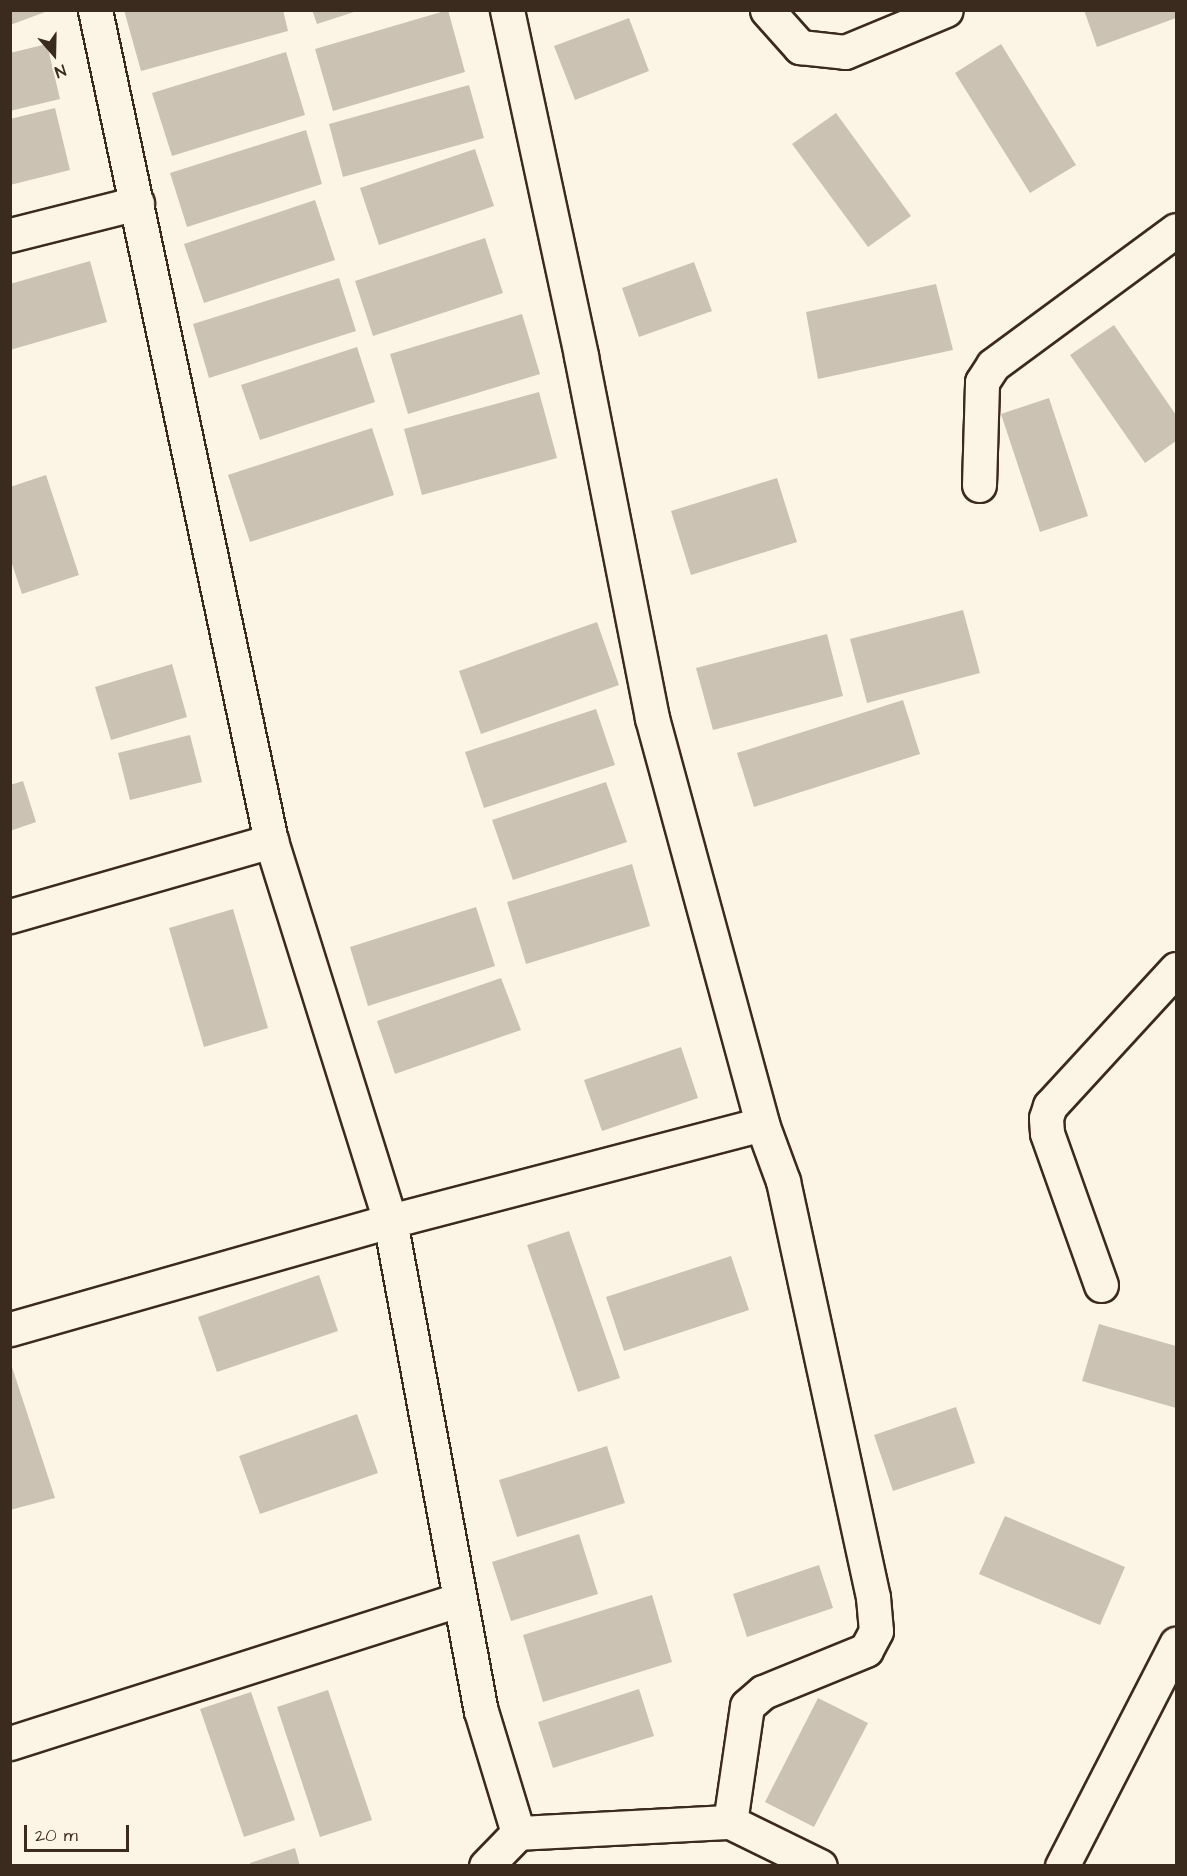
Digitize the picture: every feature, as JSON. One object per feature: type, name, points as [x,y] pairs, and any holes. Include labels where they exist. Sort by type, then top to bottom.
[{"type":"street","points":[[95,10],[137,203],[214,583],[271,841],[390,1221],[458,1600],[481,1711],[518,1833]]},
{"type":"street","points":[[507,10],[581,356],[652,718],[762,1124],[783,1181],[873,1597],[876,1631],[866,1650],[763,1692],[747,1706],[730,1822]]},
{"type":"street","points":[[767,10],[800,47],[845,52],[946,10]]},
{"type":"street","points":[[10,235],[137,203]]},
{"type":"street","points":[[979,485],[982,382],[993,365],[1176,230]]},
{"type":"street","points":[[10,916],[271,841]]},
{"type":"street","points":[[1101,1285],[1047,1133],[1046,1118],[1050,1106],[1176,969]]},
{"type":"street","points":[[10,1329],[390,1221],[762,1124]]},
{"type":"street","points":[[10,1743],[458,1600]]},
{"type":"street","points":[[1062,1866],[1176,1644]]},
{"type":"street","points":[[486,1866],[518,1833],[730,1822],[820,1866]]},
{"type":"building","points":[[10,10],[48,10],[48,11],[10,25]]},
{"type":"building","points":[[124,10],[283,10],[288,31],[141,71]]},
{"type":"building","points":[[312,10],[357,10],[357,11],[317,24]]},
{"type":"building","points":[[448,10],[465,72],[333,111],[315,49]]},
{"type":"building","points":[[1084,10],[1176,10],[1176,18],[1097,47]]},
{"type":"building","points":[[629,18],[649,71],[575,100],[554,46]]},
{"type":"building","points":[[47,44],[60,99],[10,111],[10,53]]},
{"type":"building","points":[[1001,44],[1076,165],[1030,193],[955,73]]},
{"type":"building","points":[[286,52],[305,115],[172,156],[152,93]]},
{"type":"building","points":[[469,85],[484,138],[343,177],[329,124]]},
{"type":"building","points":[[55,108],[70,170],[10,185],[10,119]]},
{"type":"building","points":[[836,113],[911,216],[868,247],[792,144]]},
{"type":"building","points":[[306,130],[322,184],[187,227],[170,173]]},
{"type":"building","points":[[475,149],[494,206],[379,245],[360,188]]},
{"type":"building","points":[[315,200],[335,260],[204,303],[184,244]]},
{"type":"building","points":[[485,238],[503,293],[373,336],[355,281]]},
{"type":"building","points":[[90,261],[107,322],[10,350],[10,284]]},
{"type":"building","points":[[694,262],[712,311],[639,337],[622,288]]},
{"type":"building","points":[[339,278],[356,331],[209,378],[193,324]]},
{"type":"building","points":[[936,284],[953,350],[818,379],[806,312]]},
{"type":"building","points":[[522,314],[540,374],[408,414],[390,354]]},
{"type":"building","points":[[1114,325],[1176,415],[1176,441],[1145,463],[1070,355]]},
{"type":"building","points":[[357,347],[375,402],[260,440],[241,385]]},
{"type":"building","points":[[539,392],[557,458],[422,495],[404,429]]},
{"type":"building","points":[[1049,398],[1088,516],[1040,532],[1001,414]]},
{"type":"building","points":[[372,428],[394,495],[250,542],[228,475]]},
{"type":"building","points":[[46,475],[79,575],[22,594],[10,558],[10,487]]},
{"type":"building","points":[[777,478],[797,542],[691,575],[671,511]]},
{"type":"building","points":[[963,610],[980,673],[867,703],[850,639]]},
{"type":"building","points":[[597,622],[619,685],[481,734],[459,671]]},
{"type":"building","points":[[827,634],[843,696],[713,730],[696,668]]},
{"type":"building","points":[[172,664],[187,717],[111,740],[95,687]]},
{"type":"building","points":[[903,700],[920,754],[754,807],[737,753]]},
{"type":"building","points":[[596,709],[615,765],[484,808],[465,752]]},
{"type":"building","points":[[190,735],[202,782],[130,800],[118,753]]},
{"type":"building","points":[[23,781],[36,822],[10,831],[10,785]]},
{"type":"building","points":[[606,782],[627,842],[513,880],[492,820]]},
{"type":"building","points":[[632,864],[650,926],[526,964],[507,902]]},
{"type":"building","points":[[476,907],[495,966],[368,1006],[350,947]]},
{"type":"building","points":[[233,909],[268,1028],[204,1047],[169,928]]},
{"type":"building","points":[[501,978],[521,1030],[395,1074],[377,1021]]},
{"type":"building","points":[[681,1047],[698,1098],[602,1131],[584,1080]]},
{"type":"building","points":[[569,1231],[620,1378],[578,1392],[527,1245]]},
{"type":"building","points":[[731,1256],[749,1310],[624,1351],[606,1297]]},
{"type":"building","points":[[319,1275],[338,1331],[217,1372],[198,1317]]},
{"type":"building","points":[[1099,1324],[1176,1346],[1176,1408],[1082,1381]]},
{"type":"building","points":[[10,1361],[55,1498],[10,1510]]},
{"type":"building","points":[[956,1407],[975,1463],[893,1491],[874,1435]]},
{"type":"building","points":[[357,1414],[378,1473],[260,1514],[239,1456]]},
{"type":"building","points":[[607,1446],[625,1503],[517,1537],[499,1480]]},
{"type":"building","points":[[1005,1516],[1125,1567],[1100,1625],[979,1574]]},
{"type":"building","points":[[579,1534],[598,1594],[511,1621],[492,1562]]},
{"type":"building","points":[[819,1565],[833,1608],[747,1637],[733,1594]]},
{"type":"building","points":[[652,1595],[672,1662],[543,1702],[523,1635]]},
{"type":"building","points":[[639,1689],[654,1736],[553,1768],[538,1722]]},
{"type":"building","points":[[328,1690],[372,1820],[320,1837],[277,1707]]},
{"type":"building","points":[[251,1692],[295,1820],[244,1837],[200,1709]]},
{"type":"building","points":[[818,1698],[868,1723],[814,1827],[765,1802]]},
{"type":"building","points":[[295,1848],[300,1866],[250,1866],[250,1863]]}]
